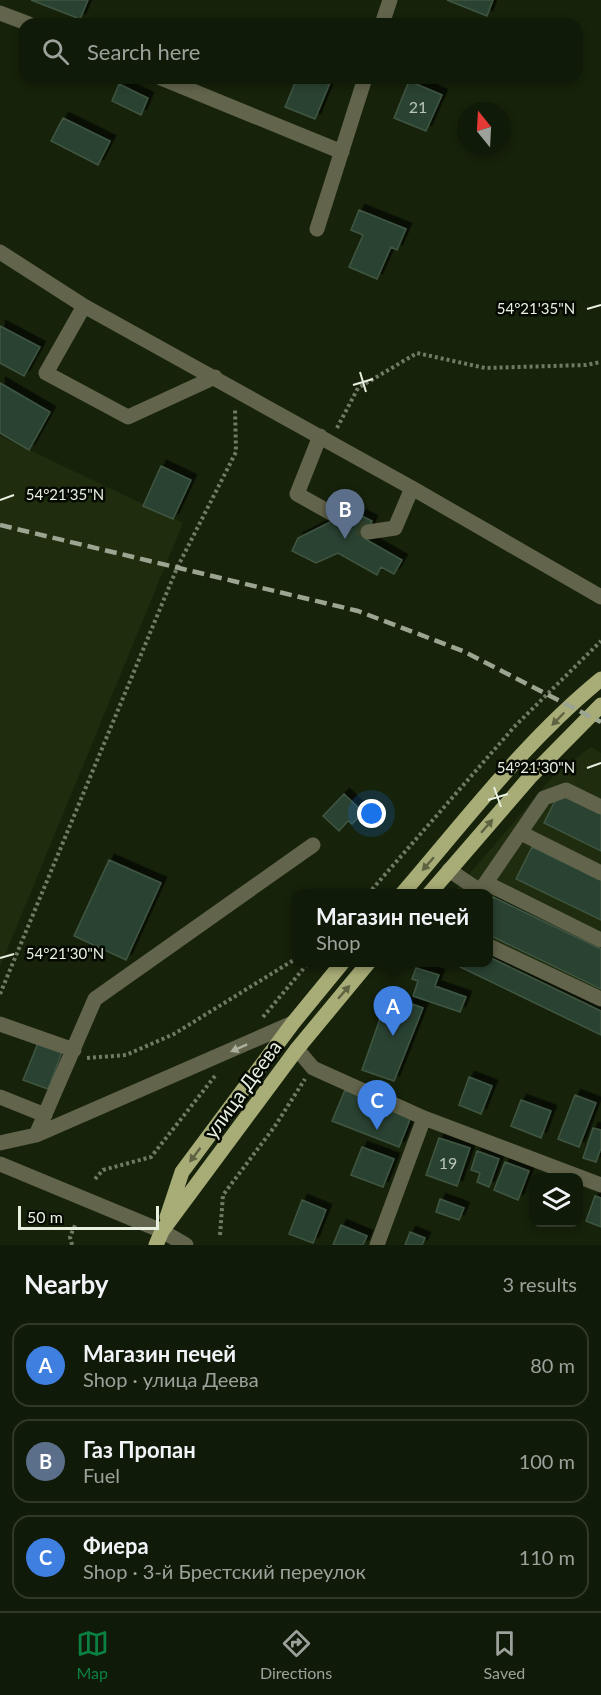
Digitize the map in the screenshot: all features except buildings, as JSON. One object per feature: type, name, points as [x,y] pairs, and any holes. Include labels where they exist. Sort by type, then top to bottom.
[{"type":"main road","points":[[406,889],[523,754],[579,697],[601,679]]},
{"type":"main road","points":[[433,889],[530,777],[601,705]]},
{"type":"main road","points":[[159,1238],[182,1172],[293,1023],[340,967]]},
{"type":"main road","name":"улица Деева","points":[[159,1238],[297,1049],[366,967]]},
{"type":"street","points":[[384,18],[390,0]]},
{"type":"street","points":[[0,14],[18,20]]},
{"type":"street","points":[[176,84],[342,152]]},
{"type":"street","points":[[317,229],[363,84]]},
{"type":"street","points":[[0,252],[84,306],[233,387],[601,597]]},
{"type":"street","points":[[84,306],[46,373],[128,417],[215,377]]},
{"type":"street","points":[[325,439],[297,494],[338,517]]},
{"type":"street","points":[[368,532],[395,528],[412,488]]},
{"type":"street","points":[[449,870],[481,889],[544,798],[566,790],[601,807]]},
{"type":"street","points":[[520,833],[601,873]]},
{"type":"street","points":[[36,1135],[95,999],[313,845]]},
{"type":"street","points":[[493,894],[601,940]]},
{"type":"street","points":[[493,948],[601,999]]},
{"type":"street","points":[[0,1143],[36,1135],[293,1023]]},
{"type":"street","points":[[0,1024],[72,1055]]},
{"type":"street","points":[[297,1049],[313,1068],[424,1118],[601,1185]]},
{"type":"street","points":[[0,1097],[45,1115]]},
{"type":"street","points":[[377,1245],[424,1118]]},
{"type":"street","points":[[0,1164],[159,1238],[186,1245]]},
{"type":"path","points":[[325,439],[358,388],[417,353],[486,368],[586,365],[601,362]]},
{"type":"path","points":[[0,994],[177,568],[237,452],[238,430],[233,387]]},
{"type":"path","points":[[372,889],[515,726],[601,641]]},
{"type":"path","points":[[72,1055],[126,1055],[174,1034],[292,961]]},
{"type":"path","points":[[220,1235],[223,1195],[275,1126],[313,1068]]},
{"type":"path","points":[[95,1179],[103,1170]]},
{"type":"path","points":[[72,1245],[70,1237],[76,1223]]},
{"type":"shaded area","points":[[0,436],[183,523],[0,967]]},
{"type":"shaded area","points":[[591,747],[601,753],[601,1035],[458,967],[493,967],[493,889],[456,889],[556,773]]},
{"type":"tunnel","points":[[338,517],[368,532]]},
{"type":"railway","points":[[0,525],[358,611],[463,651],[601,722]]},
{"type":"place","name":"Газ Пропан","points":[[345,539]]},
{"type":"place","name":"Магазин печей","points":[[393,1036]]},
{"type":"place","name":"Фиера","points":[[377,1130]]}]
